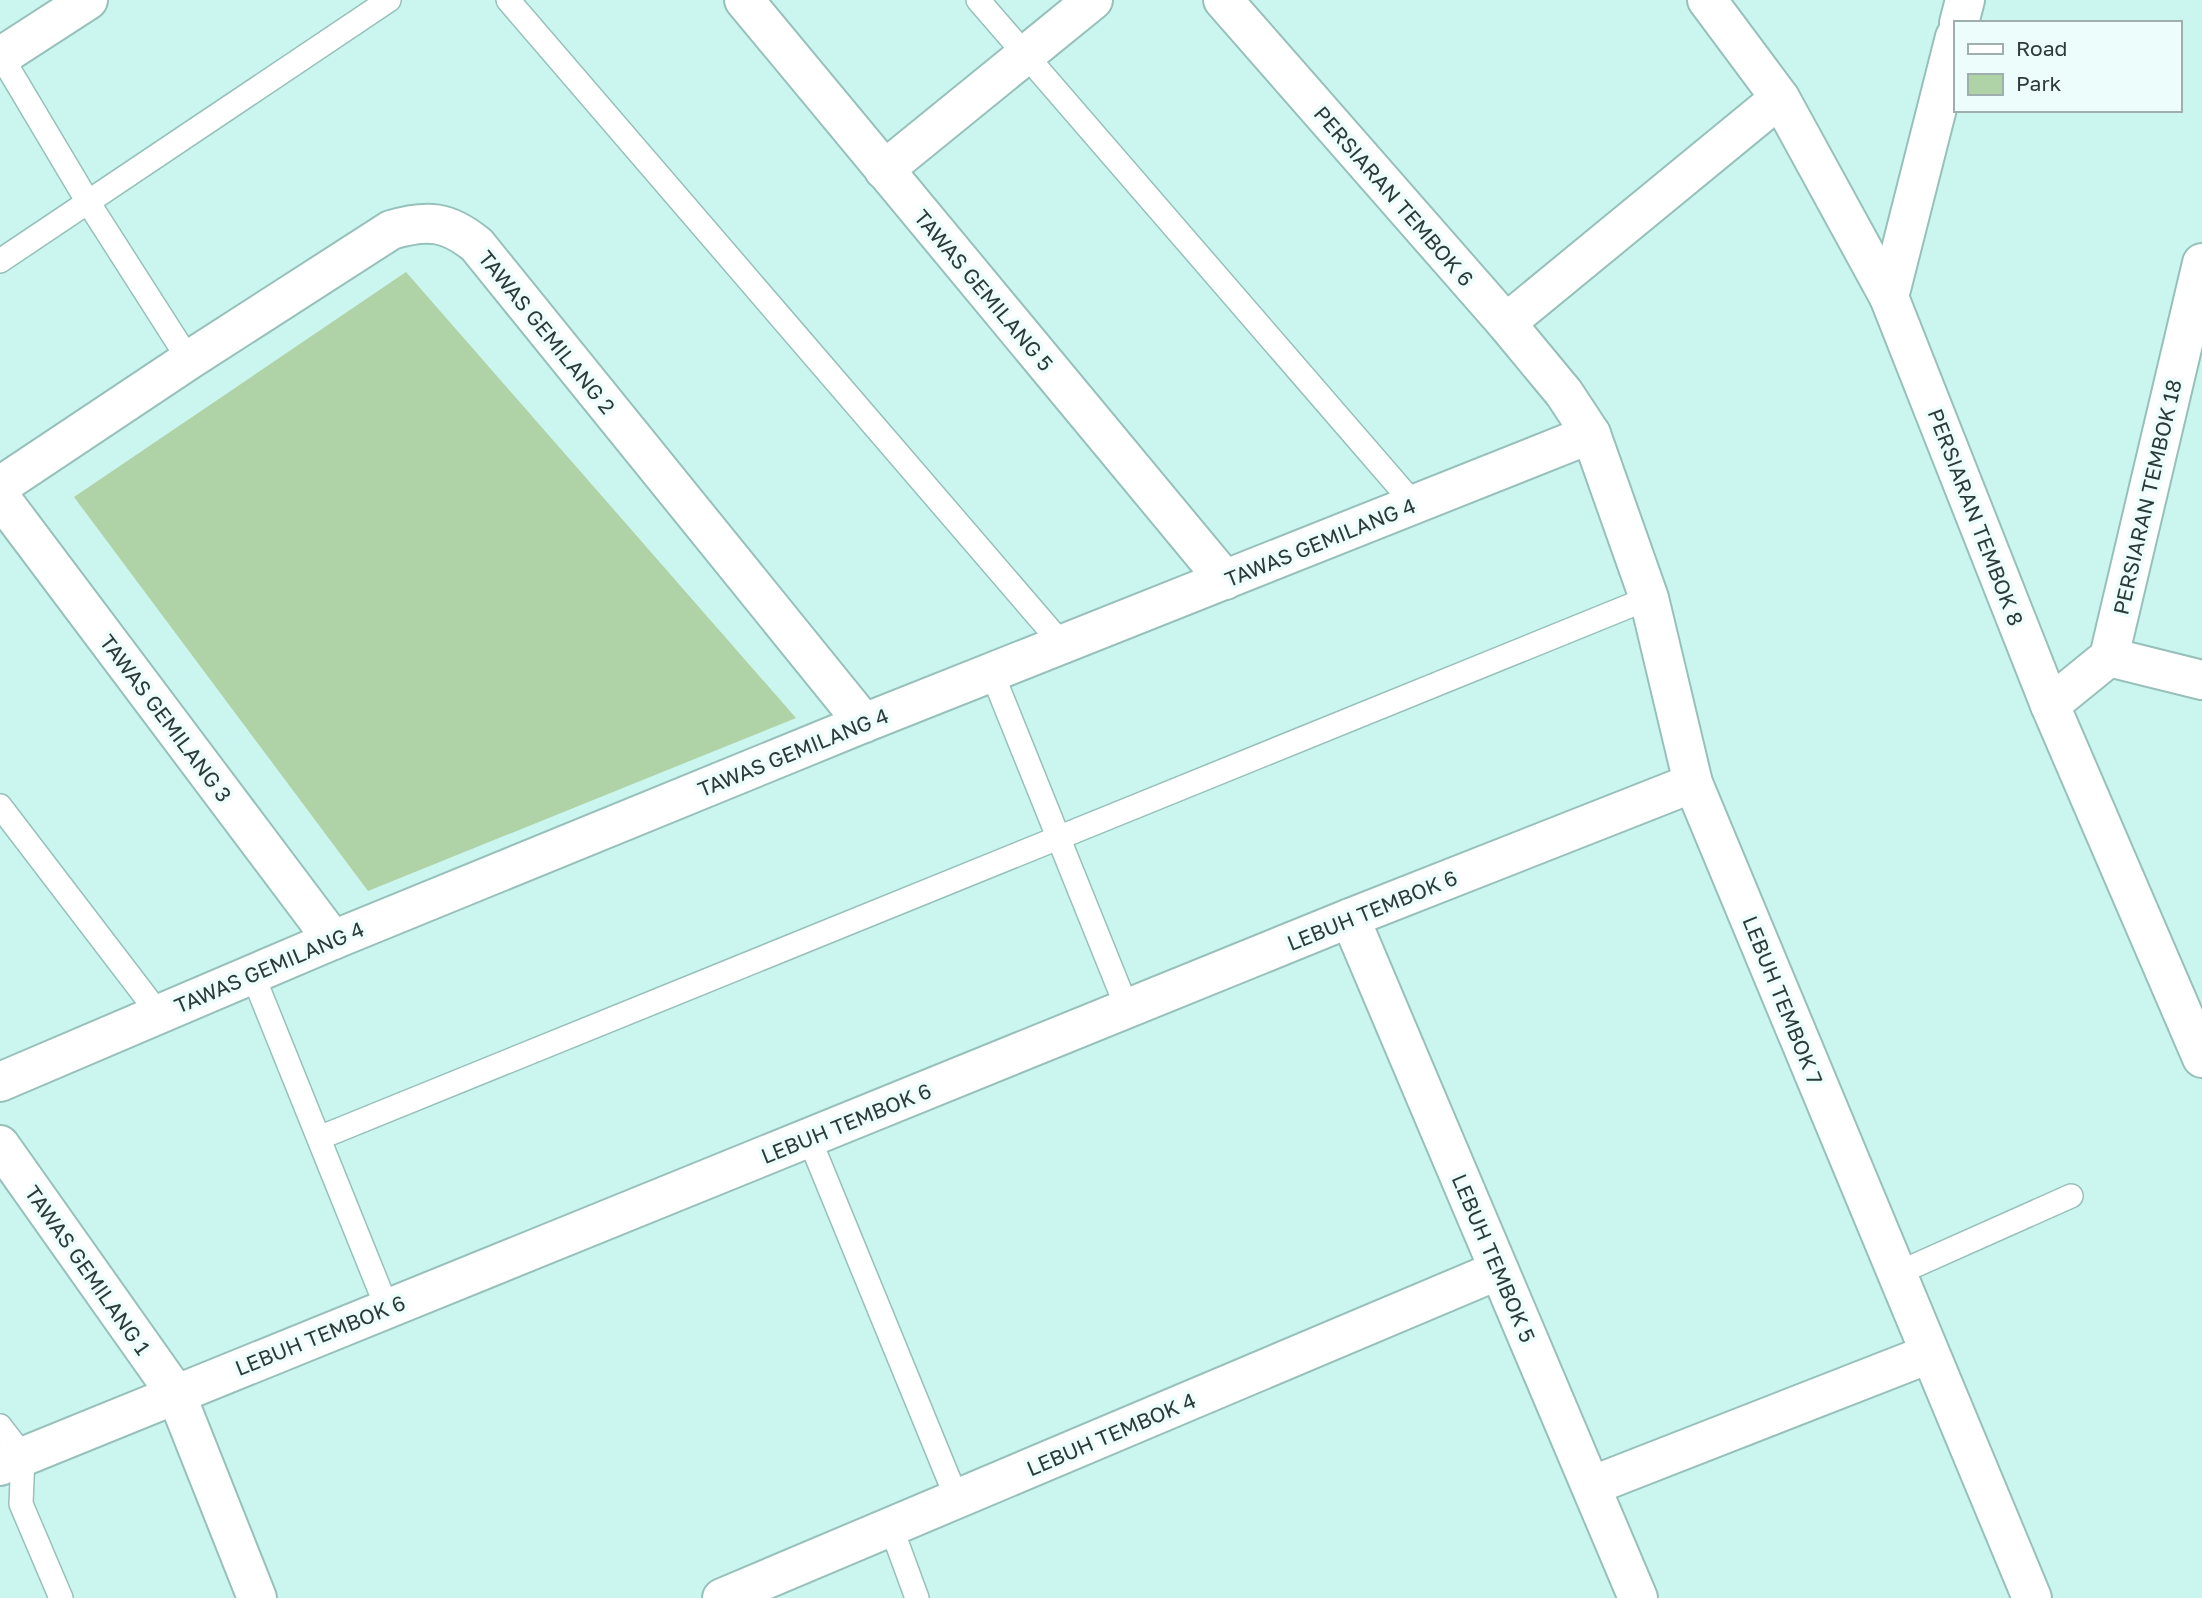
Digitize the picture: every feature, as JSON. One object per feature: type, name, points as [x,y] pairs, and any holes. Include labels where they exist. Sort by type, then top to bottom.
[{"type":"street","points":[[1,57],[88,0]]},
{"type":"street","name":"TAWAS GEMILANG 5","points":[[744,0],[1224,580]]},
{"type":"street","points":[[884,170],[1093,0]]},
{"type":"street","name":"PERSIARAN TEMBOK 6","points":[[1223,0],[1564,393]]},
{"type":"street","name":"PERSIARAN TEMBOK 8","points":[[1707,0],[1780,98],[1889,297],[2050,705],[2202,1058]]},
{"type":"street","points":[[1960,21],[1965,0]]},
{"type":"street","points":[[1889,297],[1954,41]]},
{"type":"street","points":[[1506,323],[1780,98]]},
{"type":"street","name":"TAWAS GEMILANG 2","points":[[0,486],[391,230],[420,223],[438,224],[463,234],[486,256],[864,723]]},
{"type":"street","name":"PERSIARAN TEMBOK 18","points":[[2109,657],[2202,263]]},
{"type":"street","name":"LEBUH TEMBOK 7","points":[[1564,393],[1591,434],[1650,598],[1693,783],[2032,1598]]},
{"type":"street","name":"TAWAS GEMILANG 4","points":[[0,1082],[252,973],[864,723],[1591,434]]},
{"type":"street","name":"TAWAS GEMILANG 3","points":[[0,497],[333,940]]},
{"type":"street","points":[[2050,705],[2109,657],[2202,680]]},
{"type":"street","name":"LEBUH TEMBOK 6","points":[[12,1461],[1350,918],[1693,783]]},
{"type":"street","name":"LEBUH TEMBOK 5","points":[[1350,918],[1638,1598]]},
{"type":"street","name":"TAWAS GEMILANG 1","points":[[0,1145],[176,1394],[257,1598]]},
{"type":"street","name":"LEBUH TEMBOK 4","points":[[722,1598],[1499,1270]]},
{"type":"street","points":[[1591,1486],[1929,1354]]},
{"type":"lane","points":[[0,261],[389,0]]},
{"type":"lane","points":[[508,0],[1062,644]]},
{"type":"lane","points":[[978,0],[1414,504]]},
{"type":"lane","points":[[1,57],[88,202],[189,360]]},
{"type":"lane","points":[[319,1138],[1057,836],[1650,598]]},
{"type":"lane","points":[[992,673],[1127,1009]]},
{"type":"lane","points":[[0,806],[159,1014]]},
{"type":"lane","points":[[252,973],[387,1308]]},
{"type":"lane","points":[[809,1138],[957,1499]]},
{"type":"lane","points":[[1896,1274],[2071,1196]]},
{"type":"lane","points":[[0,1426],[12,1461],[21,1504],[61,1598]]},
{"type":"lane","points":[[891,1527],[917,1598]]},
{"type":"green space","points":[[406,272],[796,718],[368,891],[74,497]]}]
